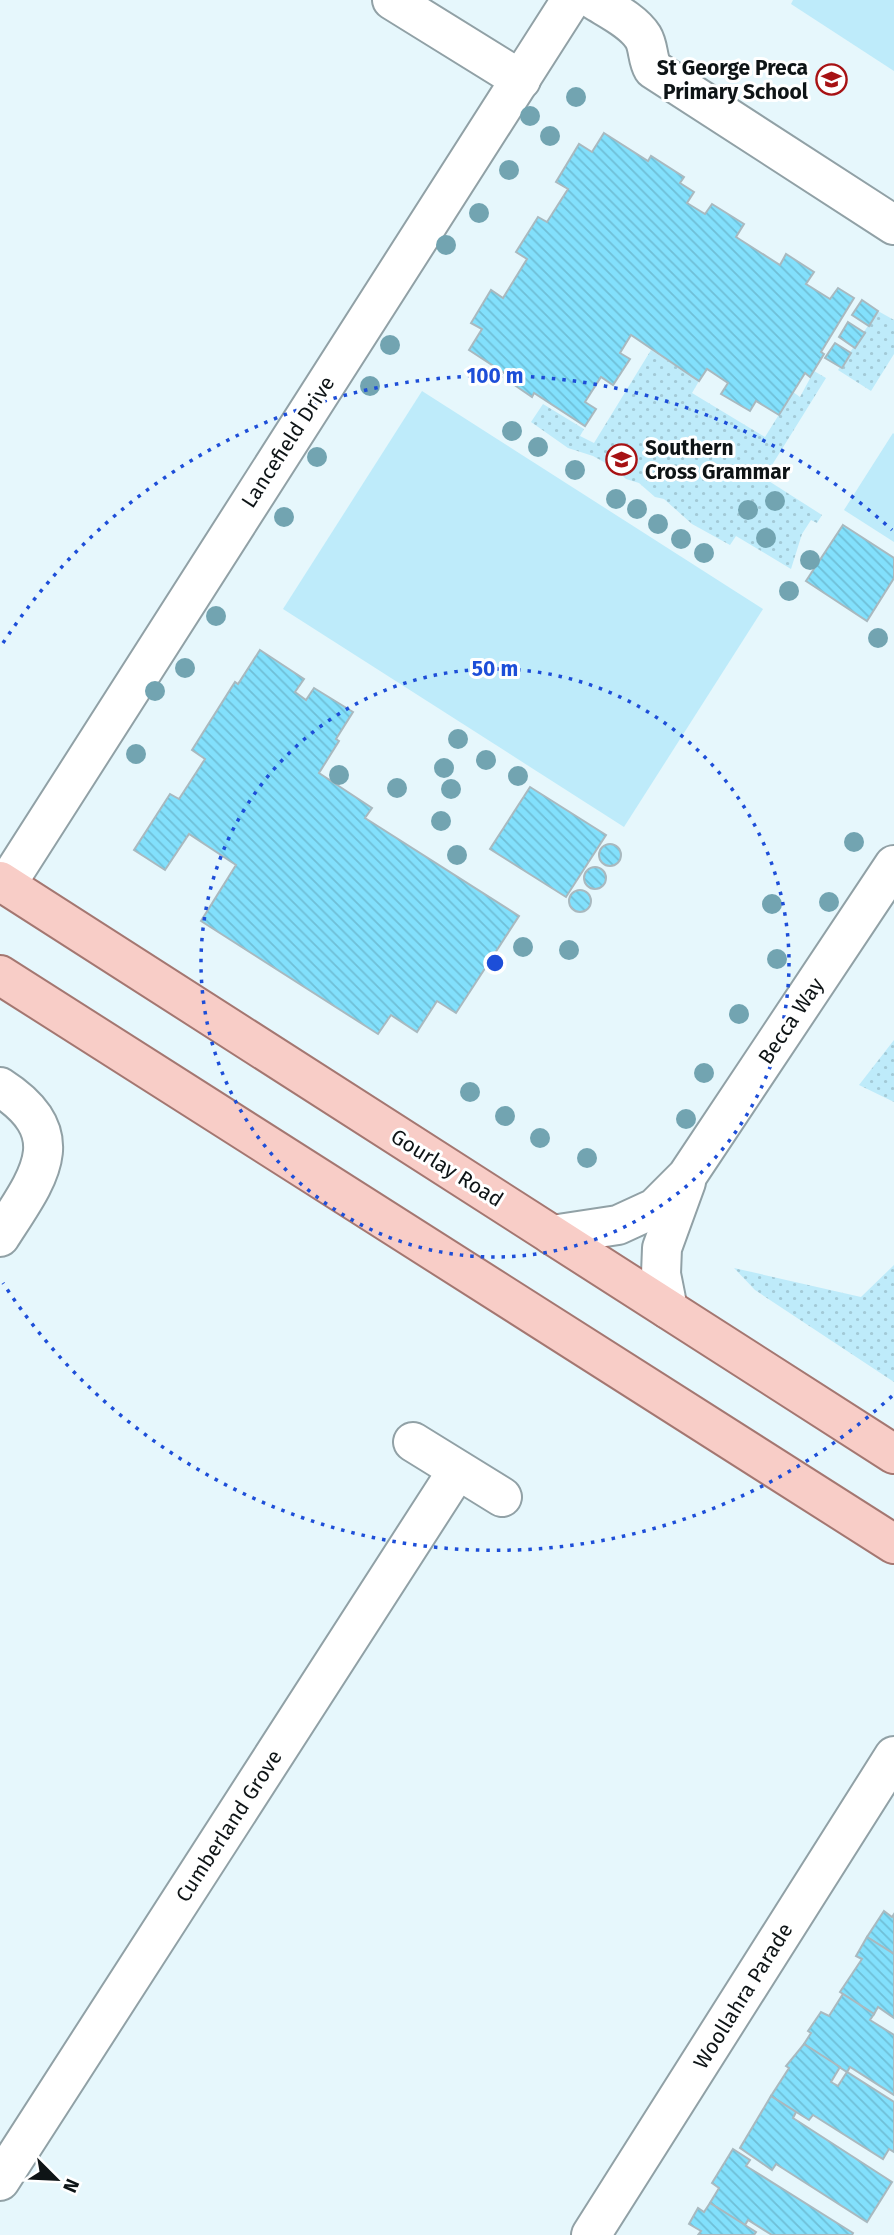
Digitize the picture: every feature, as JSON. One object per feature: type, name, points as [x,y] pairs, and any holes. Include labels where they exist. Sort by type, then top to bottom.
[{"type":"main road","name":"Gourlay Road","points":[[2,886],[894,1454]]},
{"type":"main road","points":[[0,975],[894,1544]]},
{"type":"street","points":[[391,0],[521,80]]},
{"type":"street","name":"Lancefield Drive","points":[[2,886],[571,0]]},
{"type":"street","points":[[594,0],[634,27],[645,39],[648,61],[653,69],[894,225]]},
{"type":"street","name":"Becca Way","points":[[552,1235],[618,1225],[655,1208],[687,1176],[894,864]]},
{"type":"street","points":[[0,1087],[39,1122],[44,1141],[44,1158],[37,1176],[0,1237]]},
{"type":"street","name":"Becca Way","points":[[668,1309],[661,1274],[662,1248],[687,1176]]},
{"type":"street","points":[[412,1441],[502,1497]]},
{"type":"street","name":"Cumberland Grove","points":[[0,2181],[457,1471]]},
{"type":"street","name":"Woollahra Parade","points":[[592,2235],[894,1756]]},
{"type":"shaded area","points":[[793,0],[894,0],[894,71],[791,4]]},
{"type":"shaded area","points":[[878,311],[894,320],[894,354],[871,391],[838,370]]},
{"type":"shaded area","points":[[651,350],[699,381],[692,393],[765,437],[793,392],[800,397],[814,371],[826,378],[764,478],[822,515],[817,523],[811,520],[802,534],[791,569],[736,536],[730,545],[692,524],[664,499],[655,497],[639,483],[626,479],[613,467],[593,456],[568,448],[531,422],[543,404],[584,429],[580,436],[594,443]]},
{"type":"shaded area","points":[[422,391],[763,609],[624,827],[283,609]]},
{"type":"shaded area","points":[[894,434],[894,542],[844,510]]},
{"type":"shaded area","points":[[894,1040],[894,1102],[859,1085]]},
{"type":"shaded area","points":[[894,1265],[894,1382],[755,1290],[734,1268],[861,1297]]},
{"type":"building","points":[[604,133],[648,161],[651,156],[684,177],[680,183],[694,192],[687,203],[705,214],[712,204],[744,224],[736,237],[780,265],[786,254],[814,272],[806,284],[830,299],[838,288],[854,298],[821,352],[824,354],[810,377],[805,373],[779,415],[756,401],[750,411],[721,394],[728,383],[707,369],[699,381],[631,335],[620,353],[630,359],[613,385],[601,377],[585,402],[596,409],[585,426],[534,393],[532,397],[510,382],[512,378],[469,350],[482,329],[471,323],[491,290],[503,298],[527,259],[516,252],[538,217],[547,222],[568,189],[556,182],[579,144],[592,152]]},
{"type":"building","points":[[862,300],[878,311],[869,326],[852,315]]},
{"type":"building","points":[[848,322],[865,333],[855,348],[839,337]]},
{"type":"building","points":[[835,343],[851,353],[842,368],[825,358]]},
{"type":"building","points":[[843,525],[894,558],[894,578],[867,621],[806,581]]},
{"type":"building","points":[[260,650],[304,679],[295,692],[306,700],[314,688],[353,712],[319,773],[372,808],[365,818],[519,916],[456,1013],[437,1001],[417,1032],[391,1015],[378,1034],[201,921],[236,865],[189,834],[165,870],[134,850],[170,794],[179,799],[205,759],[192,750],[235,682],[238,684]]},
{"type":"building","points":[[530,787],[606,835],[566,897],[490,849]]},
{"type":"building","points":[[610,844],[618,847],[621,855],[618,863],[610,866],[602,863],[599,855],[602,847]]},
{"type":"building","points":[[595,867],[603,870],[606,878],[603,886],[595,889],[587,886],[584,878],[587,870]]},
{"type":"building","points":[[580,890],[588,893],[591,901],[588,909],[580,912],[572,909],[569,901],[572,893]]},
{"type":"building","points":[[884,1911],[892,1917],[894,1914],[894,1954],[867,1937]]},
{"type":"building","points":[[867,1937],[894,1954],[894,2018],[878,2007],[874,2014],[840,1992],[862,1959],[856,1956]]},
{"type":"building","points":[[843,1994],[874,2014],[870,2020],[894,2035],[894,2095],[850,2067],[847,2072],[804,2044],[811,2033],[808,2031],[821,2012],[829,2016]]},
{"type":"building","points":[[804,2044],[840,2067],[831,2082],[838,2086],[847,2072],[894,2102],[894,2152],[889,2149],[883,2159],[813,2115],[809,2120],[771,2096],[789,2068],[786,2066]]},
{"type":"building","points":[[771,2096],[796,2112],[793,2118],[892,2182],[867,2222],[776,2164],[772,2170],[740,2148]]},
{"type":"building","points":[[733,2149],[750,2160],[746,2166],[853,2233],[852,2235],[772,2235],[748,2220],[745,2225],[710,2203],[719,2188],[712,2183]]},
{"type":"building","points":[[710,2203],[756,2232],[754,2235],[698,2235],[701,2231],[689,2224],[698,2208],[704,2212]]},
{"type":"place","name":"St George Preca Primary School","points":[[831,80]]},
{"type":"place","name":"Southern Cross Grammar","points":[[622,460]]}]
